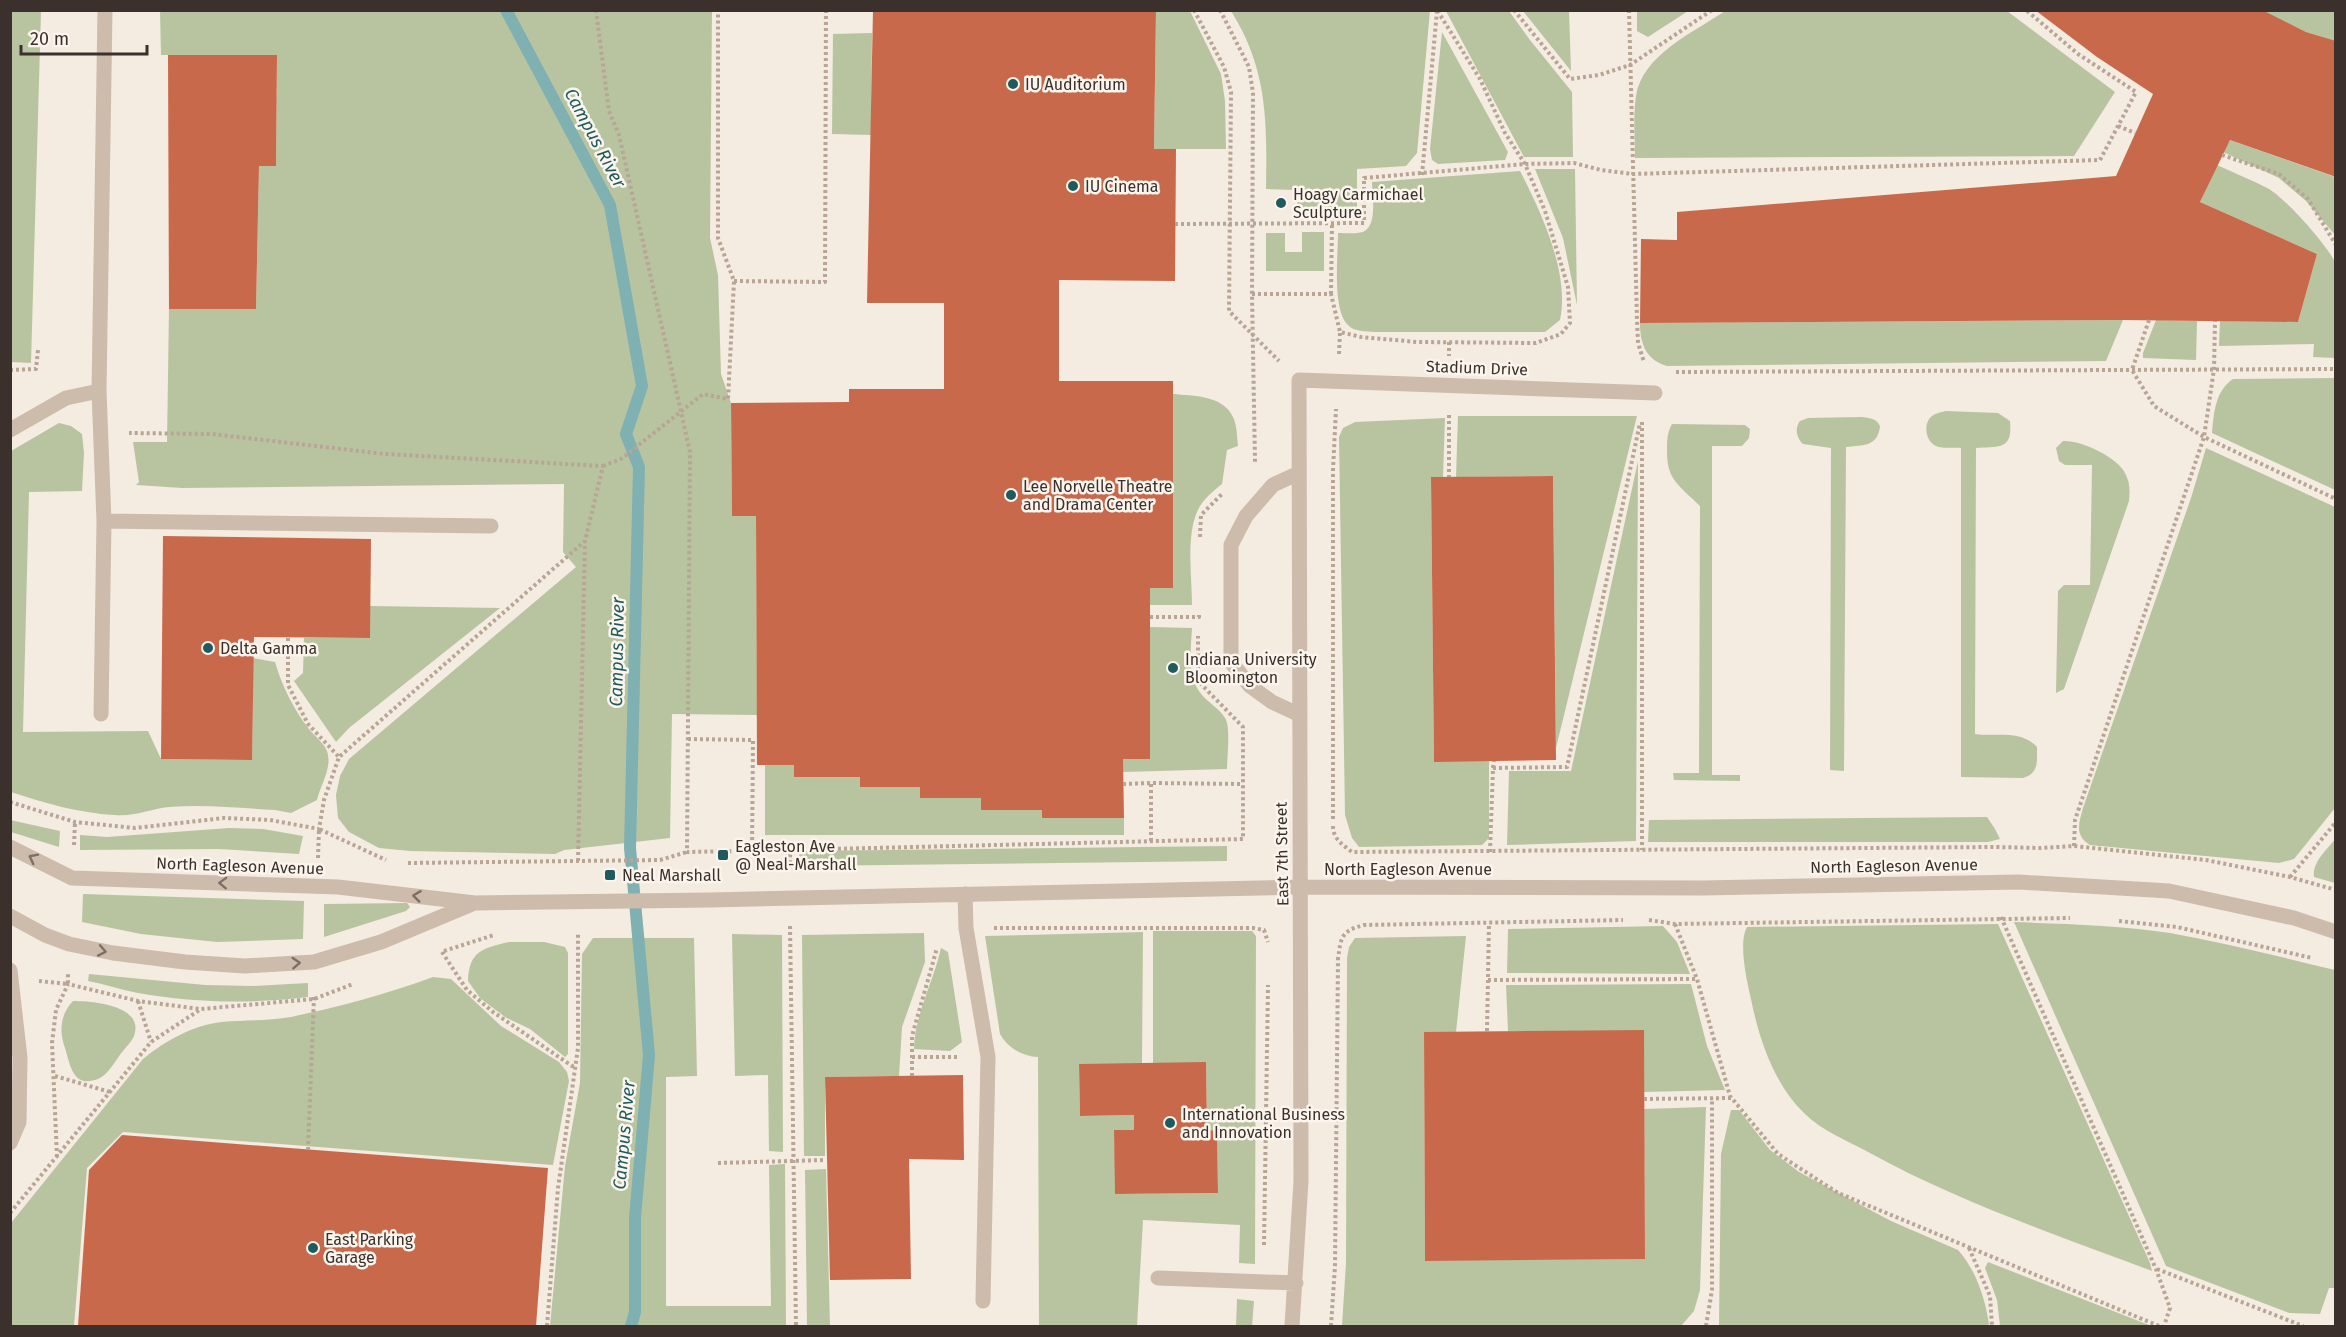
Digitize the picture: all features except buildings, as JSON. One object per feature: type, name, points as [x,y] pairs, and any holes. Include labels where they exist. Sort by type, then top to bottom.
[{"type":"street","points":[[101,714],[104,521],[99,391],[105,10]]},
{"type":"street","name":"Stadium Drive","points":[[1299,380],[1649,393]]},
{"type":"street","name":"East 7th Street","points":[[1292,1326],[1301,1181],[1299,380]]},
{"type":"street","points":[[10,430],[66,398],[99,391]]},
{"type":"street","points":[[1299,473],[1273,485],[1246,516],[1232,544],[1231,662],[1257,692],[1300,715]]},
{"type":"street","points":[[104,521],[491,526]]},
{"type":"street","name":"North Eagleson Avenue","points":[[10,847],[72,878],[338,887],[475,903],[789,899],[1301,887],[1703,888],[2041,883],[2169,891],[2294,918],[2336,932]]},
{"type":"street","points":[[965,894],[966,928],[988,1056],[983,1301]]},
{"type":"street","name":"North Eagleson Avenue","points":[[10,916],[45,935],[69,944],[112,953],[185,962],[245,966],[314,962],[381,942],[475,903]]},
{"type":"street","points":[[10,970],[20,1058],[19,1122],[10,1143]]},
{"type":"street","points":[[1158,1278],[1296,1283]]},
{"type":"path","points":[[596,10],[609,111],[618,135],[690,452],[687,852]]},
{"type":"path","points":[[101,433],[212,434],[385,454],[603,466],[621,459],[703,394],[728,399],[734,281],[718,238],[718,10]]},
{"type":"path","points":[[734,281],[825,282],[826,10]]},
{"type":"path","points":[[1194,10],[1224,67],[1232,92],[1229,311],[1299,380]]},
{"type":"path","points":[[1220,10],[1249,67],[1252,84],[1255,462],[1247,470]]},
{"type":"path","points":[[1514,10],[1570,80],[1599,75],[1630,65],[1712,10]]},
{"type":"path","points":[[1629,10],[1638,343],[1649,393]]},
{"type":"path","points":[[1175,224],[1364,223],[1364,178],[1422,175],[1525,164],[1574,163],[1601,170],[1633,174],[2100,160],[2136,93],[2079,54],[2026,10]]},
{"type":"path","points":[[1340,332],[1361,337],[1417,342],[1536,343],[1561,334],[1570,323],[1568,287],[1545,211],[1525,164],[1505,133],[1480,79],[1437,11]]},
{"type":"path","points":[[1422,175],[1437,11]]},
{"type":"path","points":[[2118,126],[2135,133]]},
{"type":"path","points":[[2222,155],[2279,174],[2308,199],[2336,245]]},
{"type":"path","points":[[1332,224],[1331,294],[1340,332],[1333,470],[1333,831],[1339,842],[1352,852],[2074,846],[2206,860],[2290,877],[2336,890]]},
{"type":"path","points":[[1252,294],[1331,294]]},
{"type":"path","points":[[2132,370],[2149,320]]},
{"type":"path","points":[[2074,846],[2075,820],[2204,437],[2214,369],[2216,321]]},
{"type":"path","points":[[10,370],[36,369],[38,350]]},
{"type":"path","points":[[1642,361],[1648,365]]},
{"type":"path","points":[[1667,372],[2336,369]]},
{"type":"path","points":[[2132,370],[2154,406],[2204,437],[2336,499]]},
{"type":"path","points":[[1493,768],[1567,767],[1642,410],[1642,850]]},
{"type":"path","points":[[578,861],[585,541],[603,466]]},
{"type":"path","points":[[1200,549],[1201,515],[1224,492]]},
{"type":"path","points":[[10,802],[75,822],[135,828],[224,818],[270,820],[319,829],[324,800],[339,757],[585,541]]},
{"type":"path","points":[[603,861],[660,860],[687,852],[1243,839],[1243,727],[1198,681],[1199,606]]},
{"type":"path","points":[[1150,617],[1199,617]]},
{"type":"path","points":[[288,638],[288,685],[308,724],[339,757]]},
{"type":"path","points":[[688,739],[753,740],[752,851]]},
{"type":"path","points":[[1490,852],[1494,761]]},
{"type":"path","points":[[1151,783],[1151,841]]},
{"type":"path","points":[[1123,784],[1243,784]]},
{"type":"path","points":[[2290,877],[2336,822]]},
{"type":"path","points":[[790,850],[796,1326]]},
{"type":"path","points":[[1638,920],[1675,924],[2001,917],[2071,918]]},
{"type":"path","points":[[1675,924],[1697,979],[1732,1098],[1778,1154],[1838,1192],[2162,1326],[2170,1308],[2156,1269],[2001,917]]},
{"type":"path","points":[[1331,1326],[1335,1266],[1338,959],[1340,940],[1345,932],[1364,925],[1626,920]]},
{"type":"path","points":[[2118,920],[2177,927],[2314,959]]},
{"type":"path","points":[[1487,1032],[1489,923]]},
{"type":"path","points":[[912,1076],[912,1036],[944,928],[1253,928],[1264,930],[1268,941],[1268,953]]},
{"type":"path","points":[[781,930],[790,930]]},
{"type":"path","points":[[567,934],[588,933]]},
{"type":"path","points":[[547,1326],[558,1188],[578,1048],[578,934]]},
{"type":"path","points":[[432,955],[492,935],[503,935]]},
{"type":"path","points":[[442,951],[467,990],[493,1012],[575,1068]]},
{"type":"path","points":[[1264,1283],[1268,976]]},
{"type":"path","points":[[1488,980],[1697,979]]},
{"type":"path","points":[[57,1157],[52,1043],[56,1010],[68,984],[138,1001],[201,1009],[315,999],[363,980]]},
{"type":"path","points":[[138,1001],[151,1042]]},
{"type":"path","points":[[10,1213],[151,1042],[201,1009]]},
{"type":"path","points":[[912,1056],[988,1056]]},
{"type":"path","points":[[54,1076],[110,1092]]},
{"type":"path","points":[[1706,1326],[1712,1290],[1712,1098]]},
{"type":"path","points":[[1644,1100],[1732,1098]]},
{"type":"path","points":[[718,1163],[825,1160]]},
{"type":"path","points":[[1969,1247],[1990,1296],[1992,1326]]},
{"type":"path","points":[[2156,1269],[2303,1326]]},
{"type":"green space","points":[[11,10],[41,11],[31,363],[11,362]]},
{"type":"green space","points":[[1637,10],[1688,11],[1648,37],[1637,31]]},
{"type":"green space","points":[[160,11],[712,11],[710,238],[718,275],[721,374],[731,403],[732,516],[756,516],[757,715],[672,714],[670,838],[564,850],[555,854],[410,851],[379,848],[349,832],[338,818],[336,795],[340,776],[349,759],[576,567],[563,552],[564,484],[182,488],[136,485],[139,482],[133,442],[167,442],[169,309],[256,309],[259,166],[276,166],[277,55],[161,55]]},
{"type":"green space","points":[[1156,11],[1190,11],[1221,74],[1225,101],[1226,149],[1154,149]]},
{"type":"green space","points":[[1231,11],[1430,11],[1417,153],[1406,166],[1357,169],[1357,217],[1297,215],[1297,190],[1266,189],[1265,119],[1259,76],[1243,33]]},
{"type":"green space","points":[[1446,11],[1509,11],[1572,92],[1573,157],[1524,157]]},
{"type":"green space","points":[[1523,11],[1569,11],[1571,71]]},
{"type":"green space","points":[[1725,11],[2007,11],[2115,92],[2074,156],[1635,158],[1634,119],[1640,81],[1648,68],[1671,46]]},
{"type":"green space","points":[[2262,11],[2335,11],[2335,41],[2306,32]]},
{"type":"green space","points":[[1442,32],[1508,152],[1505,160],[1438,164],[1432,160],[1430,149]]},
{"type":"green space","points":[[872,33],[871,135],[832,134],[833,34]]},
{"type":"green space","points":[[2230,140],[2335,177],[2335,235],[2306,201],[2279,178],[2223,152]]},
{"type":"green space","points":[[2217,165],[2276,194],[2305,222],[2335,262],[2335,358],[2313,357],[2314,344],[2219,346],[2220,321],[2298,322],[2317,254],[2200,202]]},
{"type":"green space","points":[[1535,169],[1575,169],[1577,305],[1563,238]]},
{"type":"green space","points":[[1520,171],[1552,243],[1561,283],[1560,320],[1545,332],[1375,332],[1357,330],[1348,325],[1343,318],[1338,295],[1338,233],[1360,233],[1368,229],[1372,217],[1372,182]]},
{"type":"green space","points":[[1302,232],[1324,232],[1324,271],[1266,271],[1266,233],[1285,233],[1285,252],[1302,252]]},
{"type":"green space","points":[[2123,320],[2106,361],[1667,366],[1649,355],[1641,338],[1640,323]]},
{"type":"green space","points":[[2156,320],[2197,321],[2196,360],[2143,358]]},
{"type":"green space","points":[[2335,378],[2335,490],[2212,433],[2219,396],[2233,379]]},
{"type":"green space","points":[[1173,394],[1198,396],[1222,404],[1234,420],[1238,446],[1227,450],[1222,484],[1202,504],[1194,522],[1190,557],[1192,605],[1150,605],[1150,588]]},
{"type":"green space","points":[[1946,411],[1998,413],[2010,421],[2009,438],[2006,442],[1997,446],[1976,448],[1975,734],[2016,736],[2030,741],[2037,747],[2037,762],[2034,770],[2023,778],[1961,777],[1961,448],[1932,444],[1926,427],[1932,416]]},
{"type":"green space","points":[[1458,416],[1637,416],[1556,748],[1553,476],[1456,477]]},
{"type":"green space","points":[[1861,417],[1875,420],[1880,426],[1876,438],[1869,444],[1846,447],[1844,771],[1830,770],[1831,448],[1803,444],[1797,430],[1800,421],[1808,418]]},
{"type":"green space","points":[[1445,418],[1443,477],[1431,478],[1434,761],[1489,761],[1489,838],[1482,845],[1359,847],[1352,838],[1345,815],[1339,437],[1343,428],[1355,422]]},
{"type":"green space","points":[[59,423],[71,426],[82,434],[84,453],[82,491],[29,492],[23,732],[148,731],[161,759],[252,760],[253,658],[275,662],[293,706],[327,751],[329,761],[327,772],[317,800],[291,813],[275,810],[195,806],[169,807],[121,815],[75,810],[11,792],[11,451]]},
{"type":"green space","points":[[1672,424],[1745,425],[1750,429],[1749,438],[1742,446],[1712,446],[1712,775],[1740,775],[1740,781],[1674,780],[1673,773],[1699,773],[1700,506],[1671,474],[1667,458],[1667,441]]},
{"type":"green space","points":[[2063,441],[2088,446],[2114,461],[2127,476],[2130,494],[2064,689],[2056,693],[2058,591],[2064,585],[2090,585],[2092,465],[2065,465],[2059,461],[2056,448]]},
{"type":"green space","points":[[2206,448],[2335,507],[2335,808],[2294,859],[2279,863],[2090,845],[2082,837],[2079,828],[2083,808],[2191,498]]},
{"type":"green space","points":[[1638,461],[1636,841],[1507,845],[1509,771],[1571,771]]},
{"type":"green space","points":[[370,606],[500,608],[349,728],[336,742],[294,681],[303,673],[304,638],[370,638]]},
{"type":"green space","points":[[1150,627],[1192,628],[1191,663],[1194,680],[1202,695],[1227,722],[1227,769],[1123,772],[1123,759],[1150,759]]},
{"type":"green space","points":[[765,765],[794,765],[794,777],[860,777],[920,787],[920,798],[981,798],[981,810],[1042,810],[1124,818],[1124,835],[765,835]]},
{"type":"green space","points":[[1987,817],[2000,839],[1988,842],[1648,842],[1649,820]]},
{"type":"green space","points":[[10,820],[60,831],[59,847],[11,832]]},
{"type":"green space","points":[[229,828],[263,829],[303,836],[299,854],[219,849],[80,850],[80,835],[107,837]]},
{"type":"green space","points":[[2335,839],[2335,883],[2314,877],[2314,872],[2318,861]]},
{"type":"green space","points":[[1227,846],[1227,861],[799,866],[799,851]]},
{"type":"green space","points":[[83,894],[304,901],[303,939],[217,942],[141,934],[82,922]]},
{"type":"green space","points":[[407,903],[410,907],[406,911],[324,937],[324,904]]},
{"type":"green space","points":[[2014,922],[2151,930],[2335,970],[2336,1288],[2329,1288],[2320,1314],[2289,1313],[2166,1266]]},
{"type":"green space","points":[[1998,924],[2152,1271],[2044,1231],[1938,1187],[1836,1135],[1811,1119],[1793,1101],[1769,1060],[1758,1030],[1746,973],[1743,942],[1747,927]]},
{"type":"green space","points":[[1663,926],[1677,942],[1690,974],[1507,973],[1508,929]]},
{"type":"green space","points":[[1153,931],[1252,931],[1256,936],[1255,1264],[1239,1263],[1240,1225],[1143,1220],[1137,1326],[1039,1326],[1038,1057],[1016,1050],[1000,1034],[985,936],[1143,932],[1142,1064],[1079,1065],[1080,1116],[1134,1115],[1134,1130],[1114,1130],[1116,1194],[1218,1193],[1217,1131],[1207,1131],[1206,1063],[1153,1064]]},
{"type":"green space","points":[[924,933],[925,962],[902,1027],[899,1076],[825,1077],[825,1156],[804,1156],[802,935]]},
{"type":"green space","points":[[732,934],[782,935],[783,1152],[769,1151],[768,1075],[735,1076]]},
{"type":"green space","points":[[1466,936],[1456,1032],[1424,1032],[1425,1260],[1645,1259],[1644,1109],[1706,1107],[1700,1290],[1694,1311],[1681,1326],[1342,1326],[1346,1263],[1347,958],[1349,947],[1355,938]]},
{"type":"green space","points":[[593,938],[694,938],[697,1076],[666,1077],[666,1306],[771,1306],[769,1165],[785,1164],[786,1326],[550,1326],[565,1166],[580,1083],[582,954]]},
{"type":"green space","points":[[509,942],[544,942],[565,947],[568,953],[568,1054],[565,1057],[530,1029],[505,1017],[480,998],[468,981],[471,963],[479,952]]},
{"type":"green space","points":[[941,948],[948,952],[962,1042],[950,1051],[914,1049],[917,1024]]},
{"type":"green space","points":[[89,974],[205,985],[252,986],[308,983],[308,997],[265,1001],[181,999],[138,993],[88,981]]},
{"type":"green space","points":[[433,977],[451,979],[501,1026],[559,1062],[567,1072],[569,1081],[553,1165],[123,1132],[87,1168],[74,1326],[11,1326],[11,1223],[143,1059],[170,1040],[190,1030],[211,1024],[291,1017],[362,1000]]},
{"type":"green space","points":[[1691,984],[1707,1046],[1725,1090],[1644,1092],[1644,1031],[1508,1031],[1506,985]]},
{"type":"green space","points":[[73,1001],[104,1004],[125,1011],[132,1017],[135,1026],[133,1038],[111,1067],[103,1076],[92,1081],[83,1081],[75,1075],[63,1042],[61,1029],[63,1018]]},
{"type":"green space","points":[[1731,1110],[1739,1110],[1770,1150],[1799,1172],[1891,1221],[1958,1250],[1970,1266],[1979,1285],[1989,1324],[1987,1326],[1719,1326],[1721,1154]]},
{"type":"green space","points":[[826,1169],[830,1326],[807,1326],[805,1170]]},
{"type":"green space","points":[[1988,1262],[2152,1326],[2000,1326],[1997,1300],[1985,1268]]},
{"type":"green space","points":[[1237,1299],[1254,1301],[1252,1326],[1236,1326]]},
{"type":"waterway","name":"Campus River","points":[[506,10],[610,205],[642,386],[626,434],[639,467],[630,848],[649,1055],[635,1218],[635,1312],[631,1326]]},
{"type":"place","name":"IU Auditorium","points":[[1013,84]]},
{"type":"place","name":"IU Cinema","points":[[1073,186]]},
{"type":"place","name":"Hoagy Carmichael Sculpture","points":[[1281,203]]},
{"type":"place","name":"Lee Norvelle Theatre and Drama Center","points":[[1011,495]]},
{"type":"place","name":"Delta Gamma","points":[[208,648]]},
{"type":"place","name":"Indiana University Bloomington","points":[[1173,668]]},
{"type":"place","name":"Eagleston Ave @ Neal-Marshall","points":[[723,855]]},
{"type":"place","name":"Neal Marshall","points":[[610,875]]},
{"type":"place","name":"International Business and Innovation","points":[[1170,1123]]},
{"type":"place","name":"East Parking Garage","points":[[313,1248]]}]
